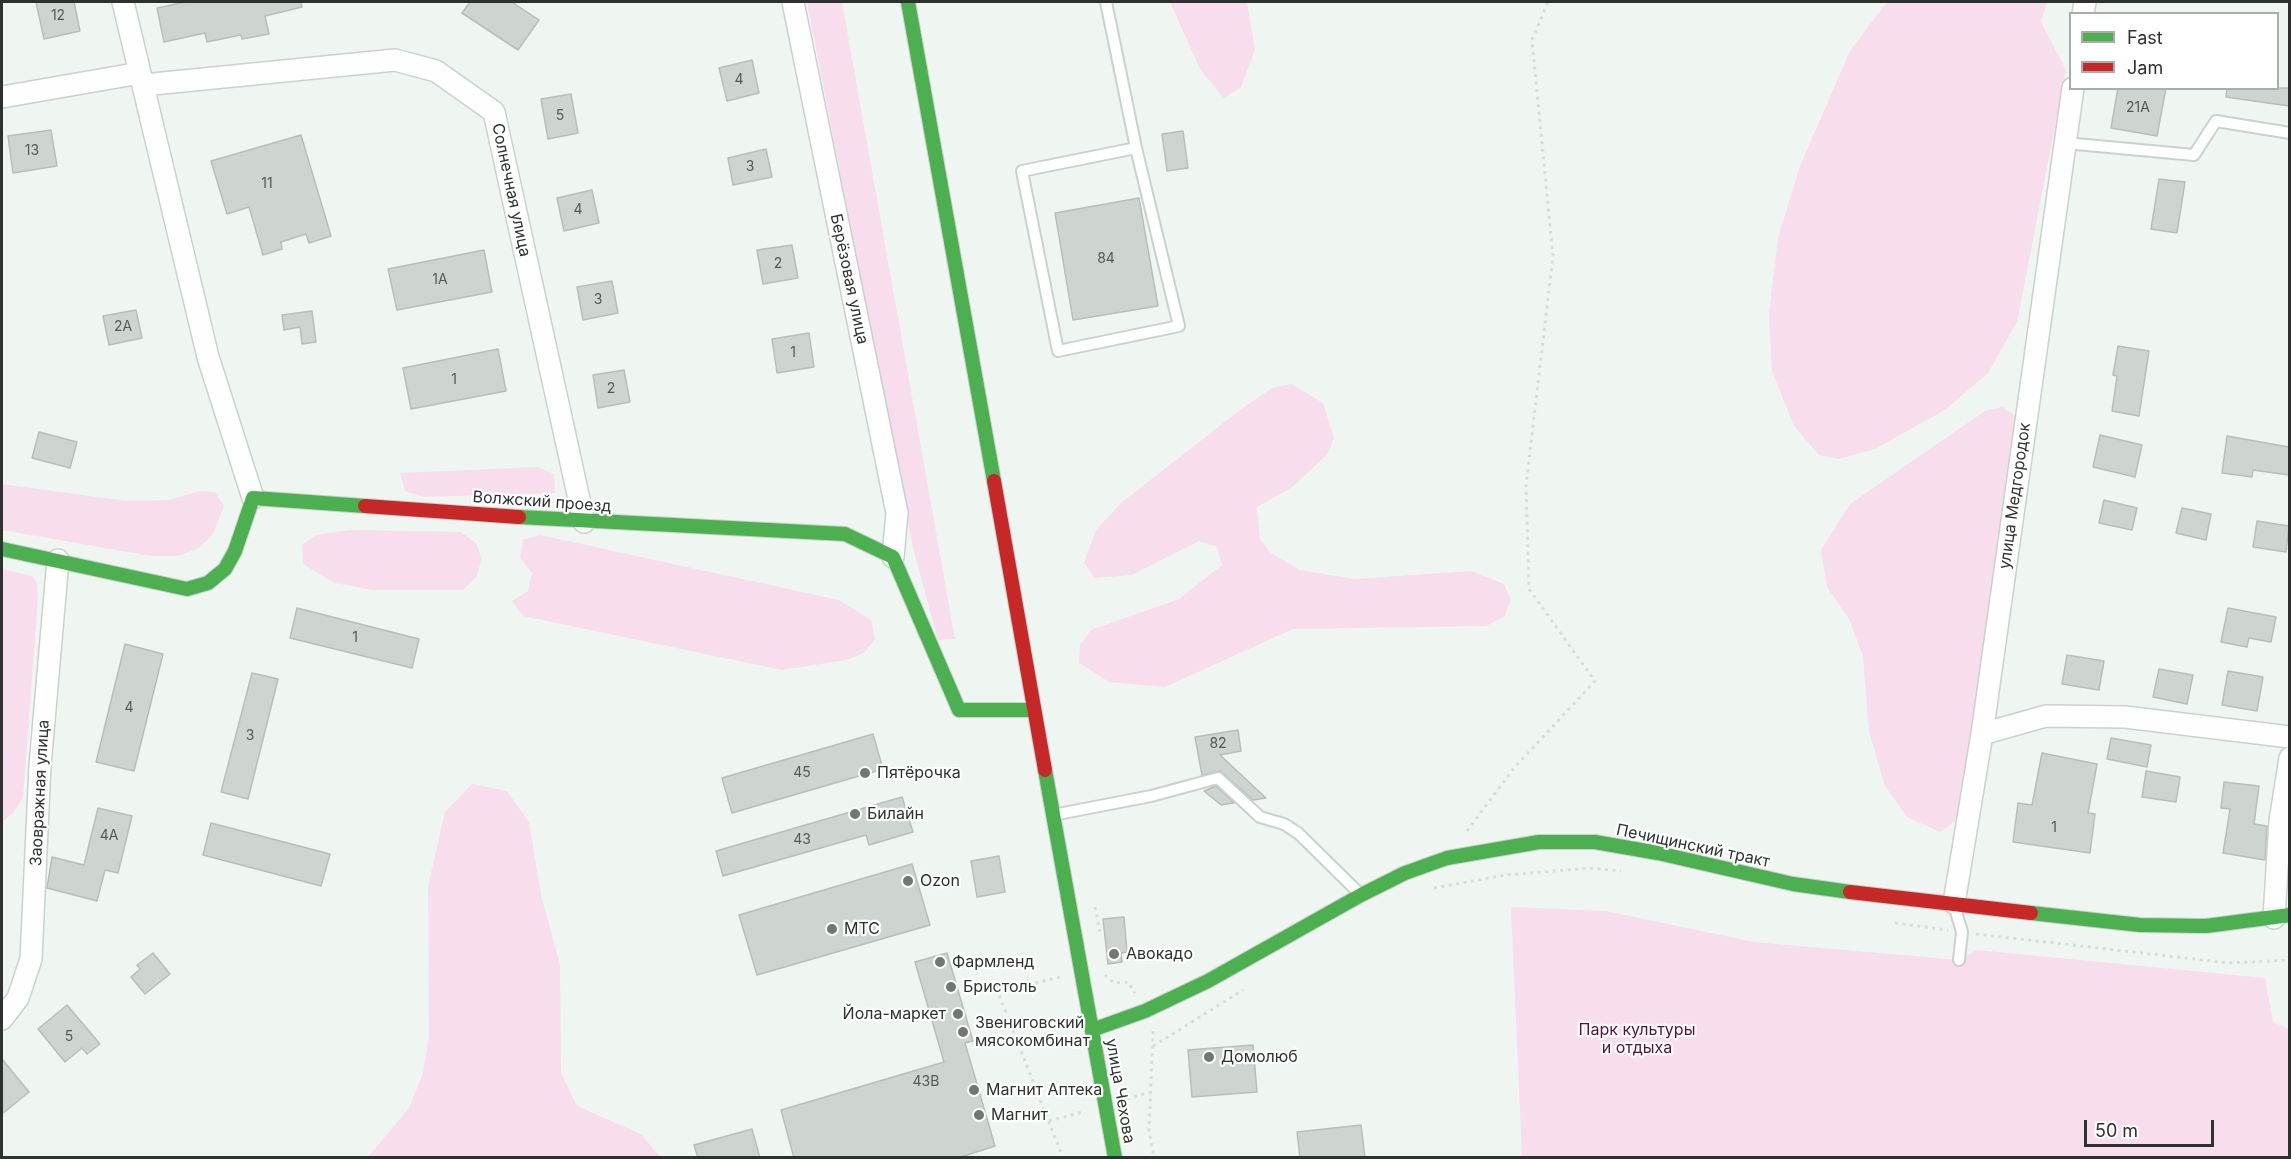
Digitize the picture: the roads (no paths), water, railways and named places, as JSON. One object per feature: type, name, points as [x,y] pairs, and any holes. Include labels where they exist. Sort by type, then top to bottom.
[{"type":"street","points":[[2,549],[188,589],[208,583],[225,569],[235,551],[253,498],[208,357],[123,2]]},
{"type":"street","name":"Берёзовая улица","points":[[793,2],[897,513],[893,557]]},
{"type":"street","name":"улица Чехова","points":[[908,2],[1115,1158]]},
{"type":"street","name":"Солнечная улица","points":[[2,97],[141,79],[395,60],[436,70],[494,112],[584,522]]},
{"type":"street","name":"улица Медгородок","points":[[1954,903],[1982,734],[2073,90]]},
{"type":"street","name":"Волжский проезд","points":[[253,498],[584,522],[845,534],[893,557]]},
{"type":"street","points":[[893,557],[960,710],[1034,710]]},
{"type":"street","name":"Заовражная улица","points":[[2,1019],[18,998],[31,959],[40,766],[58,560]]},
{"type":"street","points":[[1982,734],[2046,716],[2125,717],[2289,737]]},
{"type":"street","points":[[2282,917],[2280,821],[2289,758]]},
{"type":"street","name":"Печищинский тракт","points":[[1092,1030],[1145,1011],[1208,981],[1361,895],[1405,873],[1447,858],[1539,842],[1595,842],[1658,853],[1792,884],[2140,925],[2206,926],[2282,917]]},
{"type":"lane","points":[[1106,2],[1136,148],[1179,326],[1058,351],[1022,171],[1136,148]]},
{"type":"lane","points":[[2065,143],[2194,155],[2217,122],[2289,133]]},
{"type":"lane","points":[[1053,815],[1151,796],[1218,778],[1260,817],[1284,824],[1298,833],[1361,895]]},
{"type":"lane","points":[[1954,903],[1962,932],[1959,960]]},
{"type":"place","name":"Пятёрочка","points":[[865,773]]},
{"type":"place","name":"Билайн","points":[[855,814]]},
{"type":"place","name":"Ozon","points":[[908,881]]},
{"type":"place","name":"МТС","points":[[832,929]]},
{"type":"place","name":"Авокадо","points":[[1114,954]]},
{"type":"place","name":"Фармленд","points":[[940,962]]},
{"type":"place","name":"Бристоль","points":[[951,987]]},
{"type":"place","name":"Йола-маркет","points":[[958,1014]]},
{"type":"place","name":"Звениговский мясокомбинат","points":[[963,1032]]},
{"type":"place","name":"Домолюб","points":[[1209,1057]]},
{"type":"place","name":"Магнит Аптека","points":[[974,1090]]},
{"type":"place","name":"Магнит","points":[[979,1115]]},
{"type":"park label","name":"Парк культуры и отдыха","points":[[1637,1039]]}]
